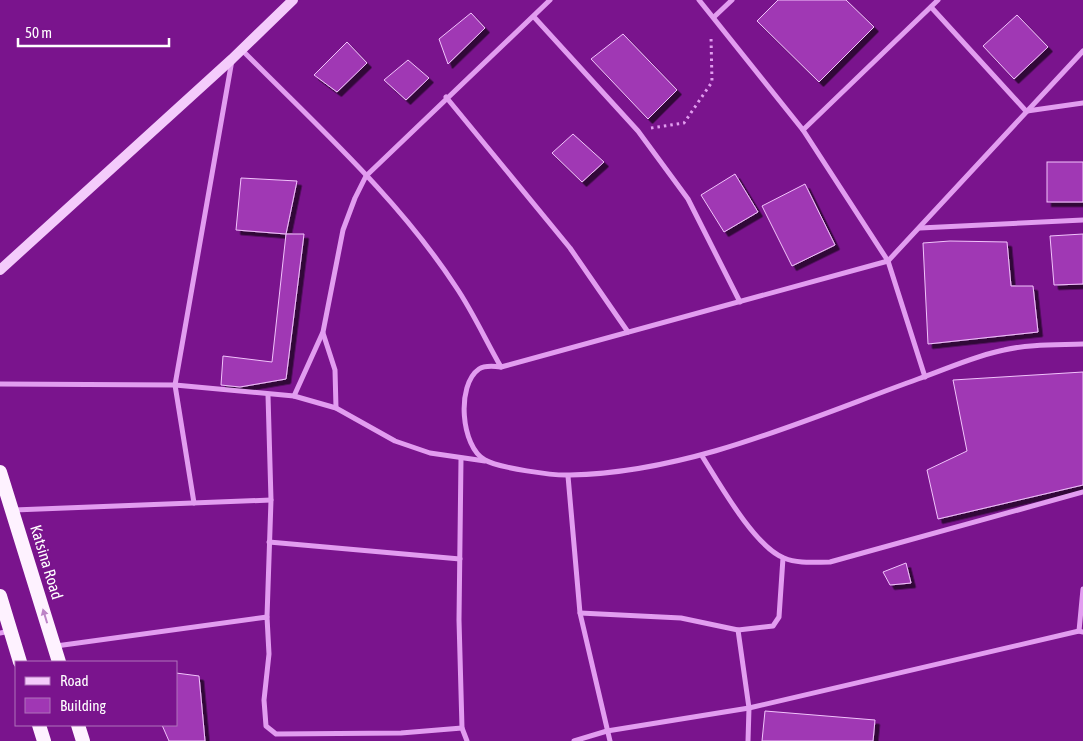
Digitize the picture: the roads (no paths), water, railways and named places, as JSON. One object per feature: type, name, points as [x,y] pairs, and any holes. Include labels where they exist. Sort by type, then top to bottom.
[{"type":"highway","name":"Katsina Road","points":[[0,472],[59,661]]},
{"type":"highway","points":[[0,596],[5,632],[20,661]]},
{"type":"highway","points":[[39,726],[44,741]]},
{"type":"highway","points":[[78,726],[83,741]]},
{"type":"main road","points":[[0,270],[242,50],[293,0]]},
{"type":"street","points":[[294,396],[323,332],[343,230],[366,176],[446,97],[534,17],[550,0]]},
{"type":"street","points":[[699,0],[803,130],[888,261],[925,377]]},
{"type":"street","points":[[714,17],[732,0]]},
{"type":"street","points":[[803,130],[938,0]]},
{"type":"street","points":[[931,7],[1026,111]]},
{"type":"street","points":[[534,17],[638,131],[688,199],[740,302]]},
{"type":"street","points":[[242,50],[366,176],[422,241],[457,288],[501,367]]},
{"type":"street","points":[[485,461],[472,449],[464,422],[465,394],[472,377],[480,368],[490,366],[501,367],[888,261],[1083,51]]},
{"type":"street","points":[[194,503],[175,385],[232,59]]},
{"type":"street","points":[[446,97],[570,248],[628,332]]},
{"type":"street","points":[[1026,111],[1083,102]]},
{"type":"street","points":[[920,228],[1083,220]]},
{"type":"street","points":[[323,332],[335,370],[336,408]]},
{"type":"street","points":[[0,384],[175,385],[294,396],[336,408],[395,441],[430,453],[568,476],[628,472],[702,456],[979,356],[1007,349],[1083,344]]},
{"type":"street","points":[[268,395],[271,500],[267,618],[269,654],[264,700],[266,726],[276,734],[402,733],[462,728]]},
{"type":"street","points":[[702,456],[752,532],[783,558],[806,563],[830,562],[1083,492]]},
{"type":"street","points":[[461,459],[462,728],[467,741]]},
{"type":"street","points":[[568,476],[580,613],[610,741]]},
{"type":"street","points":[[13,510],[271,500]]},
{"type":"street","points":[[269,542],[460,558]]},
{"type":"street","points":[[580,613],[681,618],[738,630],[773,626],[779,617],[783,558]]},
{"type":"street","points":[[574,741],[607,731],[749,708],[1081,632],[1083,589]]},
{"type":"street","points":[[55,646],[267,618]]},
{"type":"street","points":[[738,630],[749,708],[748,741]]},
{"type":"street","points":[[402,733],[404,741]]}]
